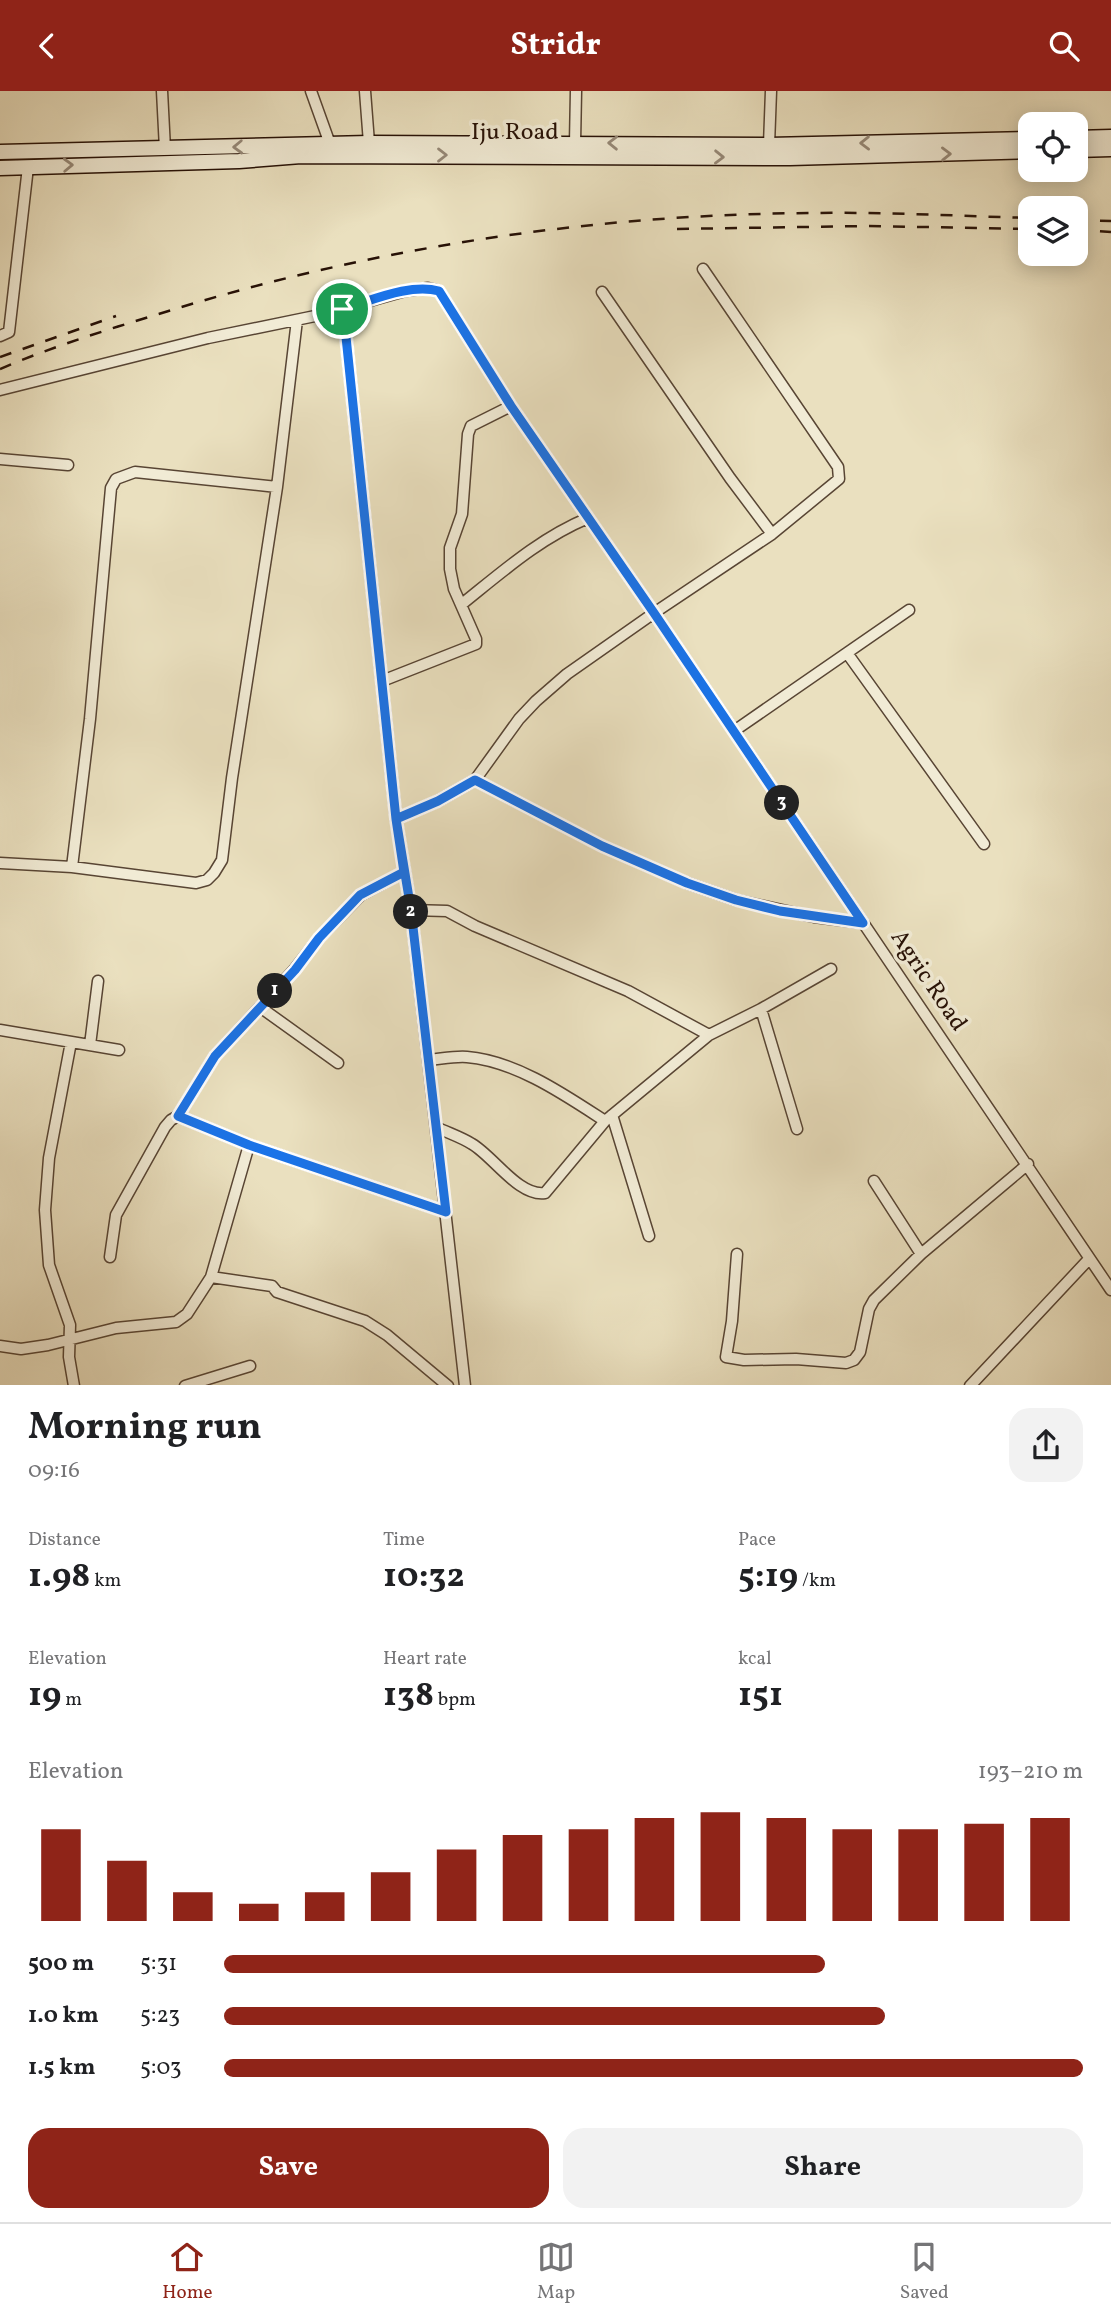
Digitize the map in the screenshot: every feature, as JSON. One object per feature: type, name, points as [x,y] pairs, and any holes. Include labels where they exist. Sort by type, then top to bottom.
[{"type":"main road","points":[[1088,138],[1111,137]]},
{"type":"main road","name":"Iju Road","points":[[0,152],[369,143],[769,145],[1018,139]]},
{"type":"main road","points":[[1088,150],[1111,149]]},
{"type":"main road","name":"Iju Road","points":[[0,168],[239,161],[301,156],[790,158],[1018,151]]},
{"type":"street","points":[[162,91],[165,149]]},
{"type":"street","points":[[311,91],[330,144]]},
{"type":"street","points":[[365,91],[369,143]]},
{"type":"street","points":[[575,143],[576,91]]},
{"type":"street","points":[[769,145],[771,91]]},
{"type":"street","points":[[0,336],[9,333],[28,167]]},
{"type":"street","points":[[396,819],[438,801],[475,780],[519,719],[573,670],[772,534],[839,479],[838,467],[703,269]]},
{"type":"street","name":"Agric Road","points":[[342,309],[405,291],[428,288],[439,291],[511,406],[1111,1290]]},
{"type":"street","points":[[602,292],[730,478],[772,534]]},
{"type":"street","points":[[0,390],[208,338],[342,309],[396,819],[411,910],[465,1385]]},
{"type":"street","points":[[0,863],[72,867],[196,883],[207,880],[222,860],[276,487],[297,320]]},
{"type":"street","points":[[383,681],[476,644],[454,589],[450,548],[462,513],[468,434],[471,426],[511,406]]},
{"type":"street","points":[[0,459],[68,465]]},
{"type":"street","points":[[72,867],[90,719],[111,488],[116,479],[135,472],[276,487]]},
{"type":"street","points":[[462,604],[528,551],[567,527],[588,518]]},
{"type":"street","points":[[734,731],[909,610]]},
{"type":"street","points":[[847,653],[984,843]]},
{"type":"street","points":[[475,780],[602,846],[687,883],[747,903],[814,917],[863,923]]},
{"type":"street","points":[[110,1257],[116,1215],[165,1127],[178,1116],[206,1067],[360,895],[404,872]]},
{"type":"street","points":[[411,910],[447,911],[475,926],[628,991],[709,1035]]},
{"type":"street","points":[[436,1127],[487,1154],[501,1171],[537,1194],[545,1193],[609,1118],[709,1035],[831,969]]},
{"type":"street","points":[[90,1045],[98,981]]},
{"type":"street","points":[[260,1007],[338,1063]]},
{"type":"street","points":[[761,1009],[797,1129]]},
{"type":"street","points":[[0,1030],[118,1050]]},
{"type":"street","points":[[71,1042],[49,1158],[45,1210],[48,1265],[69,1325],[69,1357],[74,1385]]},
{"type":"street","points":[[428,1060],[464,1057],[496,1062],[609,1118],[649,1236]]},
{"type":"street","points":[[178,1116],[249,1145],[446,1212]]},
{"type":"street","points":[[0,1346],[22,1349],[116,1328],[176,1322],[187,1314],[211,1277],[249,1145]]},
{"type":"street","points":[[737,1254],[732,1321],[726,1357],[846,1363],[854,1360],[860,1352],[869,1309],[874,1300],[921,1254],[1028,1164]]},
{"type":"street","points":[[874,1181],[921,1254]]},
{"type":"street","points":[[970,1385],[1089,1259]]},
{"type":"street","points":[[211,1277],[271,1286],[277,1292],[365,1321],[387,1335],[448,1385]]},
{"type":"street","points":[[185,1385],[250,1366]]},
{"type":"railway","points":[[0,369],[108,330],[253,287],[411,251],[491,238],[572,227],[733,215],[869,213],[1018,218]]},
{"type":"railway","points":[[1088,220],[1111,221]]},
{"type":"railway","points":[[677,229],[868,226],[1018,229]]},
{"type":"railway","points":[[1088,231],[1111,232]]},
{"type":"railway","points":[[0,357],[116,316]]},
{"type":"route","points":[[342,309],[396,819],[404,872],[360,895],[319,938],[295,970],[206,1067],[178,1116],[249,1145],[446,1212],[411,910],[396,819],[438,801],[475,780],[602,846],[687,883],[736,900],[780,911],[863,923],[511,406],[439,291],[428,288],[405,291],[342,309]]}]
